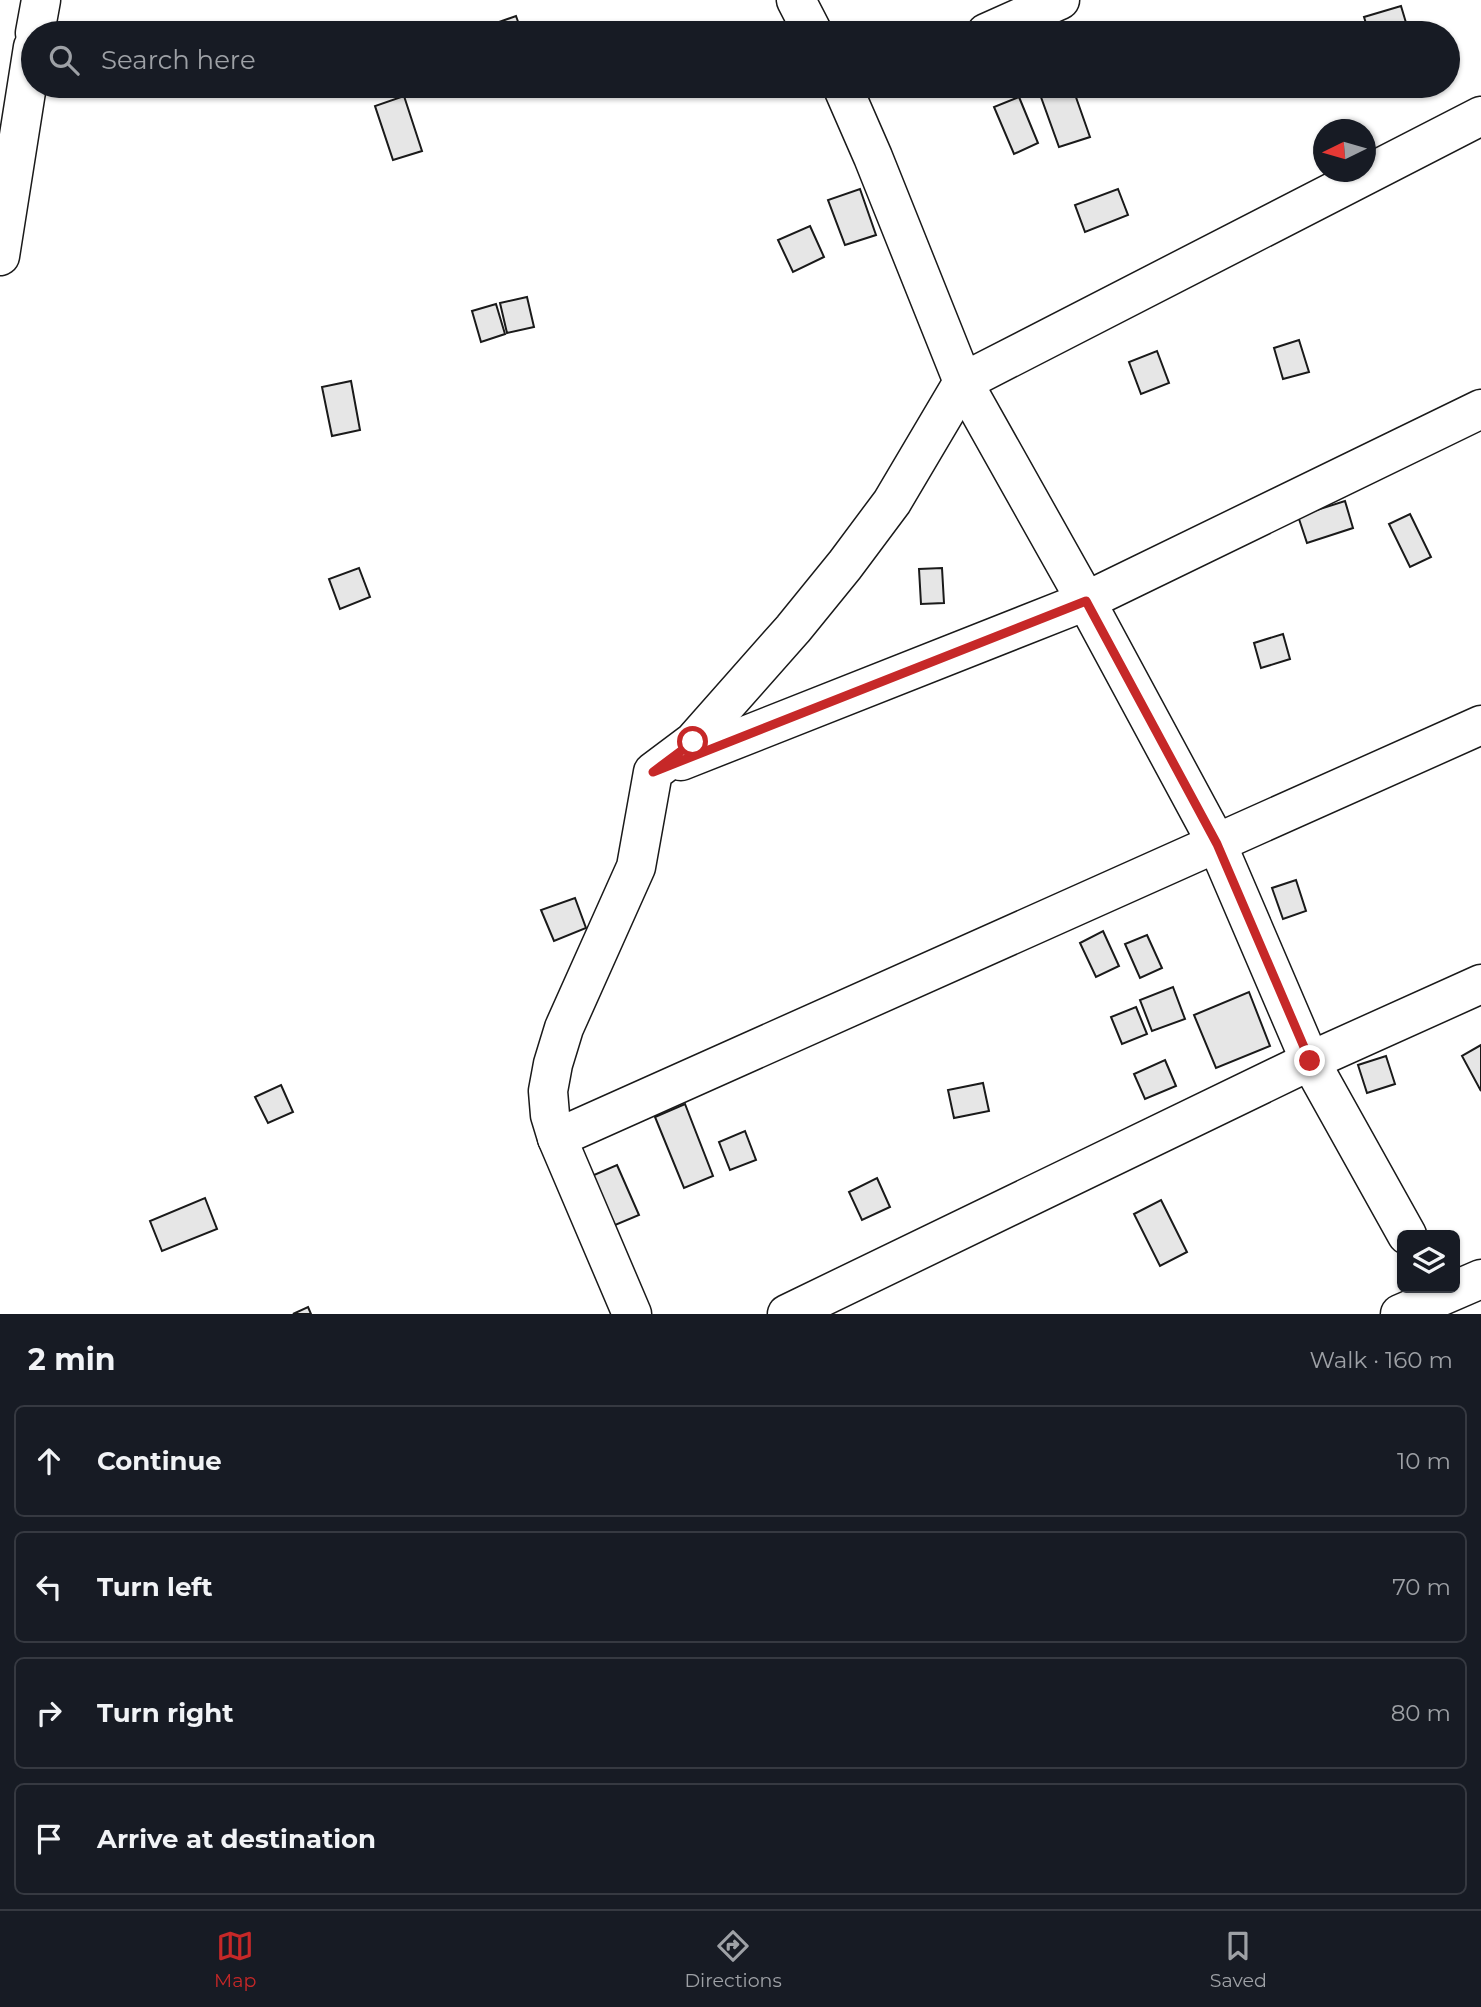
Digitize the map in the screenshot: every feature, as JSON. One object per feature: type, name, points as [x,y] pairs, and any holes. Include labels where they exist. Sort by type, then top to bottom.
[{"type":"street","points":[[37,21],[41,0]]},
{"type":"street","points":[[796,0],[807,21]]},
{"type":"street","points":[[1013,21],[1059,0]]},
{"type":"street","points":[[0,256],[25,98]]},
{"type":"street","points":[[856,98],[962,382],[1086,601],[1217,844],[1310,1061],[1404,1230]]},
{"type":"street","points":[[632,1314],[557,1138],[550,1115],[548,1091],[552,1064],[564,1028],[636,867],[653,772],[693,742],[793,629],[845,565],[892,502],[962,382],[1481,116]]},
{"type":"street","points":[[653,772],[1086,601],[1481,409]]},
{"type":"street","points":[[557,1138],[1481,725]]},
{"type":"street","points":[[787,1314],[1310,1061],[1481,984]]},
{"type":"street","points":[[1401,1314],[1442,1299],[1481,1279]]},
{"type":"building","points":[[1401,6],[1406,21],[1365,21],[1364,17]]},
{"type":"building","points":[[516,16],[518,21],[502,21]]},
{"type":"building","points":[[405,98],[422,151],[393,160],[375,106]]},
{"type":"building","points":[[1019,98],[1038,143],[1014,154],[994,107]]},
{"type":"building","points":[[1041,98],[1076,98],[1090,137],[1059,147]]},
{"type":"building","points":[[860,189],[876,235],[845,245],[828,200]]},
{"type":"building","points":[[1118,189],[1128,215],[1085,232],[1075,205]]},
{"type":"building","points":[[810,226],[824,257],[793,272],[778,240]]},
{"type":"building","points":[[527,297],[534,327],[507,333],[500,303]]},
{"type":"building","points":[[496,304],[505,334],[481,342],[472,311]]},
{"type":"building","points":[[1299,340],[1309,372],[1283,379],[1274,348]]},
{"type":"building","points":[[1157,351],[1169,383],[1141,394],[1129,362]]},
{"type":"building","points":[[351,381],[360,430],[332,436],[322,387]]},
{"type":"building","points":[[1345,501],[1353,528],[1307,543],[1298,516]]},
{"type":"building","points":[[1410,514],[1431,557],[1410,567],[1389,524]]},
{"type":"building","points":[[359,568],[370,597],[340,609],[329,579]]},
{"type":"building","points":[[942,568],[944,603],[921,604],[919,569]]},
{"type":"building","points":[[1283,634],[1290,659],[1261,668],[1254,643]]},
{"type":"building","points":[[1296,880],[1306,911],[1283,919],[1272,888]]},
{"type":"building","points":[[575,898],[586,928],[554,941],[541,910]]},
{"type":"building","points":[[1103,931],[1119,966],[1096,977],[1080,943]]},
{"type":"building","points":[[1147,935],[1162,968],[1140,978],[1125,944]]},
{"type":"building","points":[[1173,987],[1185,1019],[1152,1031],[1140,1000]]},
{"type":"building","points":[[1249,992],[1270,1046],[1216,1068],[1194,1015]]},
{"type":"building","points":[[1136,1007],[1147,1034],[1122,1044],[1111,1017]]},
{"type":"building","points":[[1481,1045],[1481,1091],[1462,1056]]},
{"type":"building","points":[[1386,1056],[1395,1084],[1367,1093],[1358,1065]]},
{"type":"building","points":[[1165,1060],[1176,1086],[1145,1099],[1134,1074]]},
{"type":"building","points":[[983,1083],[989,1111],[954,1118],[948,1090]]},
{"type":"building","points":[[281,1085],[293,1112],[268,1123],[255,1097]]},
{"type":"building","points":[[685,1104],[713,1176],[684,1188],[655,1117]]},
{"type":"building","points":[[745,1131],[756,1160],[730,1170],[719,1142]]},
{"type":"building","points":[[617,1165],[639,1215],[608,1228],[587,1178]]},
{"type":"building","points":[[877,1178],[890,1207],[862,1220],[849,1192]]},
{"type":"building","points":[[205,1198],[217,1229],[162,1251],[150,1221]]},
{"type":"building","points":[[1161,1200],[1187,1252],[1160,1266],[1134,1214]]},
{"type":"building","points":[[308,1307],[311,1314],[293,1314]]},
{"type":"route","points":[[693,742],[653,772],[1086,601],[1217,844],[1310,1061]]}]
